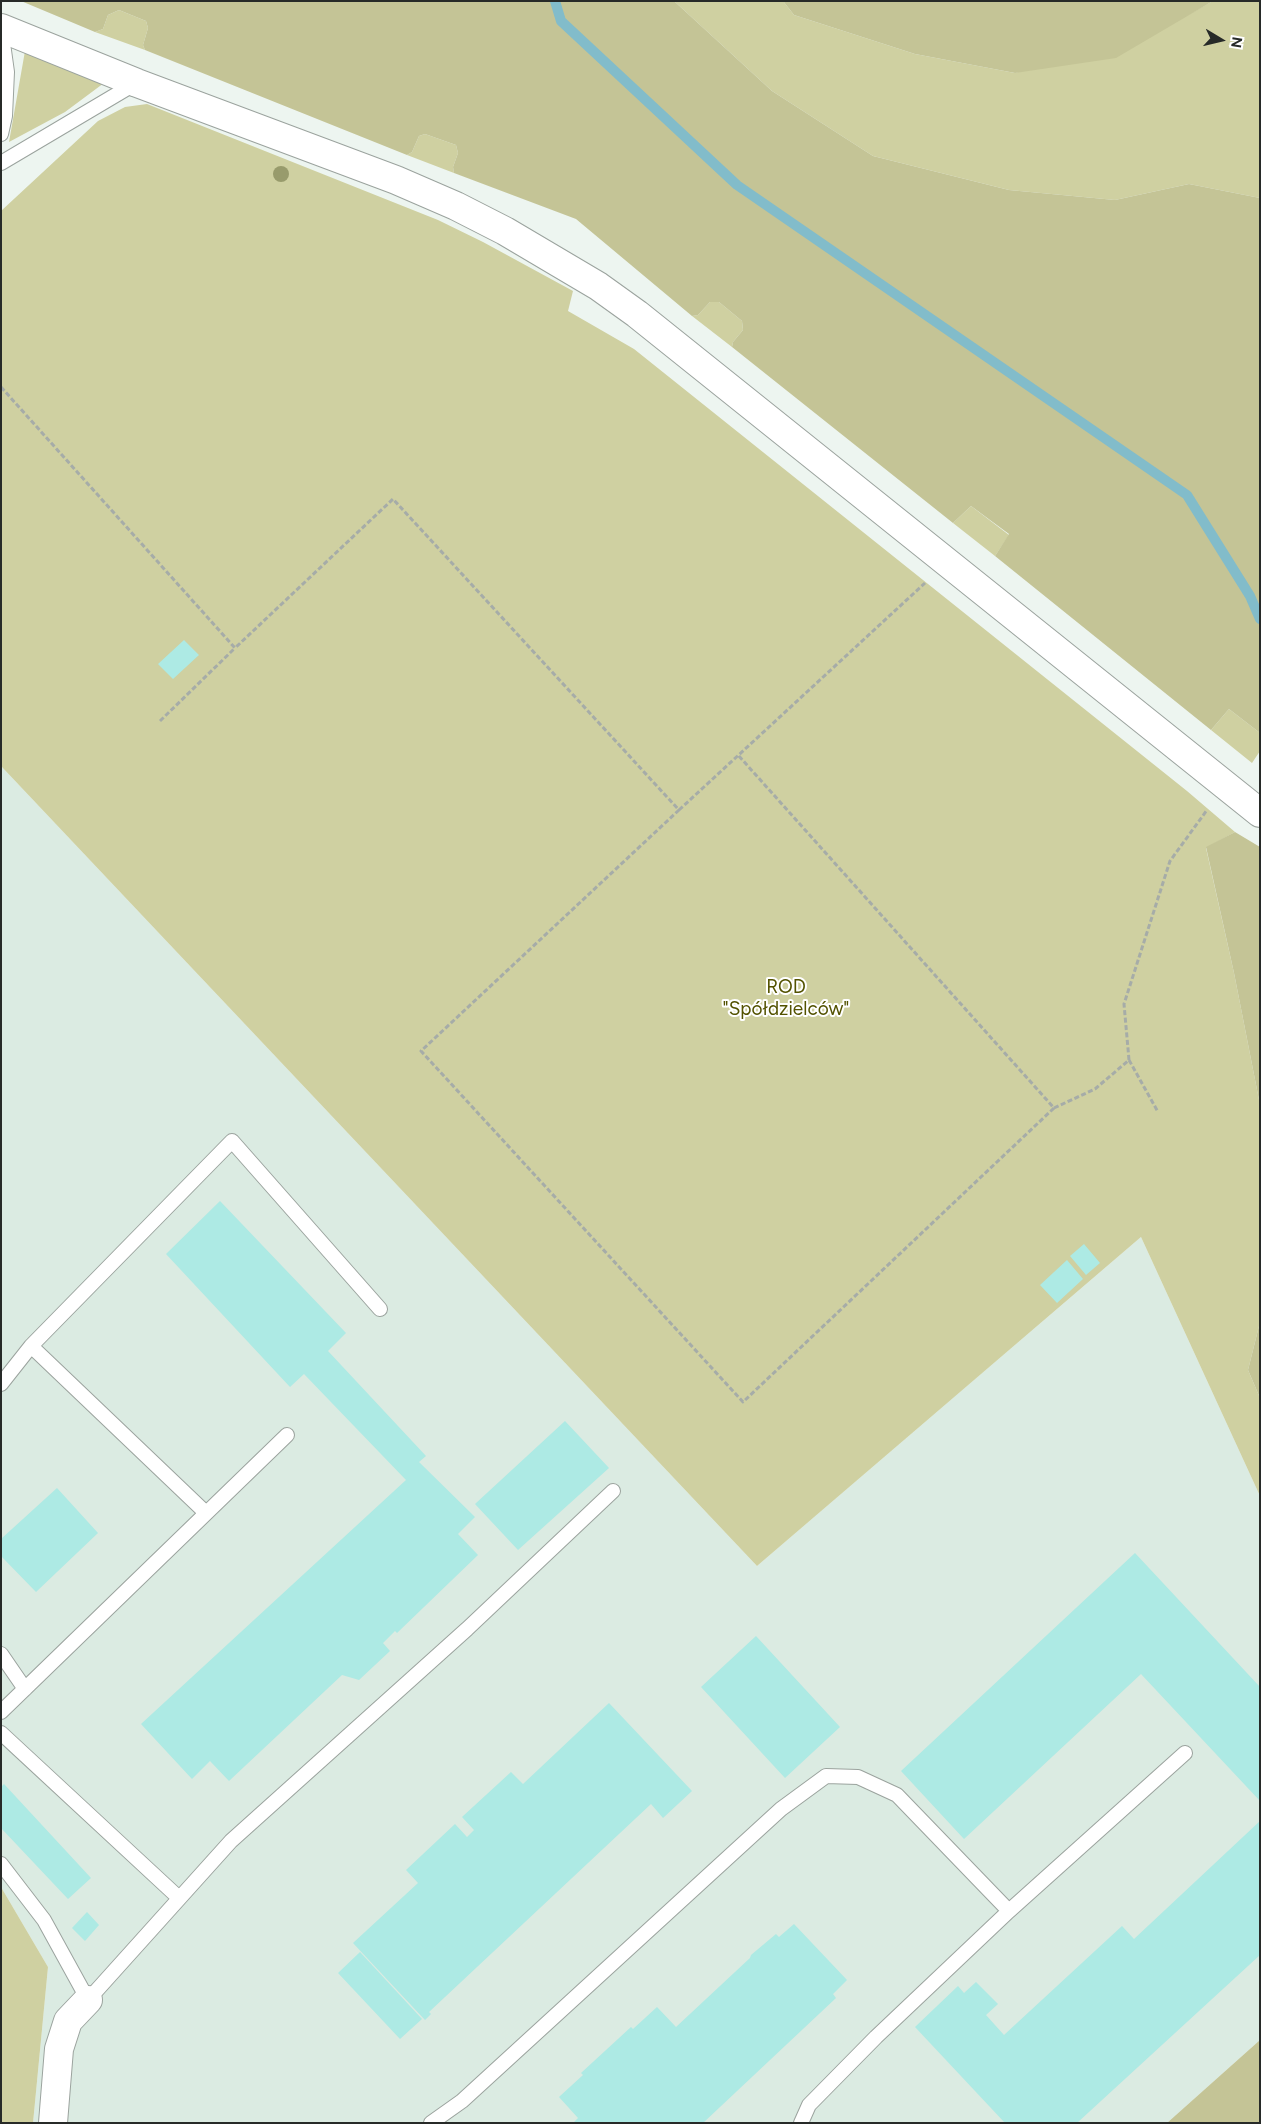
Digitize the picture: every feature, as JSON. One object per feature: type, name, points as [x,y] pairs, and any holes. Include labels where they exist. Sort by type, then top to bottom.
[{"type":"street","points":[[1,29],[396,180],[456,206],[505,231],[598,286],[637,314],[1260,813]]},
{"type":"street","points":[[54,2123],[59,2049],[68,2022],[88,2000]]},
{"type":"lane","points":[[1,29],[7,72],[5,116],[1,134]]},
{"type":"lane","points":[[1,162],[137,82]]},
{"type":"lane","points":[[1,1384],[31,1346],[232,1141],[380,1309]]},
{"type":"lane","points":[[31,1346],[206,1513]]},
{"type":"lane","points":[[1,1712],[287,1435]]},
{"type":"lane","points":[[1,1864],[44,1920],[88,2000],[231,1841],[467,1629],[613,1491]]},
{"type":"lane","points":[[1,1654],[25,1689]]},
{"type":"lane","points":[[1,1733],[178,1898]]},
{"type":"lane","points":[[801,2123],[809,2105],[876,2037],[1009,1910],[1185,1753]]},
{"type":"lane","points":[[431,2123],[462,2101],[781,1810],[826,1776],[858,1777],[897,1795],[1009,1910]]},
{"type":"path","points":[[1,386],[235,648]]},
{"type":"path","points":[[160,721],[393,499],[679,810]]},
{"type":"path","points":[[926,583],[421,1051],[743,1402],[1054,1108],[1095,1089],[1129,1060]]},
{"type":"path","points":[[738,756],[1054,1108]]},
{"type":"path","points":[[1158,1112],[1129,1060],[1124,1004],[1170,861],[1208,809]]},
{"type":"shaded area","points":[[1,766],[757,1566],[1141,1237],[1260,1496],[1260,2040],[1167,2123],[33,2123],[48,1967],[1,1887]]},
{"type":"green space","points":[[21,1],[674,1],[772,91],[873,156],[1009,190],[1115,200],[1189,184],[1260,198],[1260,733],[1229,709],[1211,730],[995,556],[1009,534],[971,506],[953,523],[732,347],[733,342],[743,330],[742,321],[719,302],[710,302],[698,315],[692,316],[576,219],[454,173],[453,167],[458,153],[456,145],[425,134],[419,136],[412,152],[407,155],[145,50],[143,45],[148,28],[146,21],[119,10],[108,15],[103,29],[95,32]]},
{"type":"green space","points":[[674,1],[783,1],[794,15],[915,54],[1015,73],[1186,16],[1213,1],[1260,1],[1260,198],[1189,184],[1115,200],[1009,190],[873,156],[772,91]]},
{"type":"green space","points":[[783,1],[1213,1],[1116,58],[1015,73],[915,54],[794,15]]},
{"type":"green space","points":[[119,10],[146,21],[148,28],[143,45],[145,50],[95,32],[103,29],[108,15]]},
{"type":"green space","points":[[25,51],[104,83],[65,112],[9,142]]},
{"type":"green space","name":"ROD \"Spółdzielców\"","points":[[147,104],[438,220],[573,291],[568,311],[634,349],[1187,791],[1235,832],[1206,848],[1234,973],[1260,1105],[1260,1322],[1248,1370],[1260,1398],[1260,1496],[1141,1237],[757,1566],[1,766],[1,211],[98,121],[125,107]]},
{"type":"green space","points":[[425,134],[456,145],[458,153],[453,167],[454,173],[407,155],[412,152],[419,136]]},
{"type":"green space","points":[[710,302],[719,302],[742,321],[743,330],[733,342],[732,347],[692,316],[698,315]]},
{"type":"green space","points":[[971,506],[1009,535],[995,556],[953,523]]},
{"type":"green space","points":[[1229,709],[1260,733],[1260,751],[1252,763],[1211,730]]},
{"type":"green space","points":[[1235,832],[1260,847],[1260,1105],[1234,973],[1206,847]]},
{"type":"green space","points":[[1260,1322],[1260,1398],[1248,1370]]},
{"type":"green space","points":[[1,1887],[48,1967],[33,2123],[1,2123]]},
{"type":"green space","points":[[1260,2040],[1260,2123],[1167,2123]]},
{"type":"building","points":[[184,640],[199,655],[173,679],[158,664]]},
{"type":"building","points":[[220,1201],[346,1333],[328,1351],[426,1456],[419,1462],[475,1517],[458,1534],[478,1555],[397,1633],[395,1631],[383,1643],[390,1651],[359,1680],[342,1675],[229,1781],[210,1761],[192,1779],[141,1724],[406,1480],[304,1374],[290,1387],[166,1254]]},
{"type":"building","points":[[1084,1244],[1100,1263],[1086,1275],[1070,1256]]},
{"type":"building","points":[[1067,1260],[1083,1279],[1057,1303],[1040,1285]]},
{"type":"building","points":[[565,1421],[609,1468],[518,1550],[475,1504]]},
{"type":"building","points":[[57,1488],[98,1533],[36,1592],[1,1556],[1,1539]]},
{"type":"building","points":[[1135,1553],[1260,1687],[1260,1801],[1141,1674],[964,1839],[901,1771]]},
{"type":"building","points":[[756,1636],[840,1727],[785,1778],[701,1687]]},
{"type":"building","points":[[609,1703],[692,1791],[663,1818],[651,1804],[429,2012],[431,2014],[425,2020],[353,1943],[418,1883],[406,1870],[455,1824],[467,1837],[474,1830],[462,1817],[511,1772],[523,1784]]},
{"type":"building","points":[[4,1784],[91,1878],[68,1899],[1,1828],[1,1787]]},
{"type":"building","points":[[1260,1821],[1260,1955],[1077,2123],[1005,2123],[915,2027],[958,1986],[964,1993],[976,1982],[998,2004],[986,2015],[1004,2035],[1122,1926],[1134,1939]]},
{"type":"building","points":[[87,1912],[99,1925],[85,1941],[72,1928]]},
{"type":"building","points":[[794,1924],[847,1980],[833,1994],[836,1998],[703,2123],[573,2123],[578,2118],[559,2097],[583,2075],[581,2073],[631,2027],[633,2029],[657,2007],[676,2027],[751,1955],[776,1934],[779,1937]]},
{"type":"building","points":[[360,1952],[422,2019],[400,2039],[338,1973]]},
{"type":"waterway","points":[[555,1],[561,21],[737,185],[1187,495],[1250,596],[1260,619]]}]
